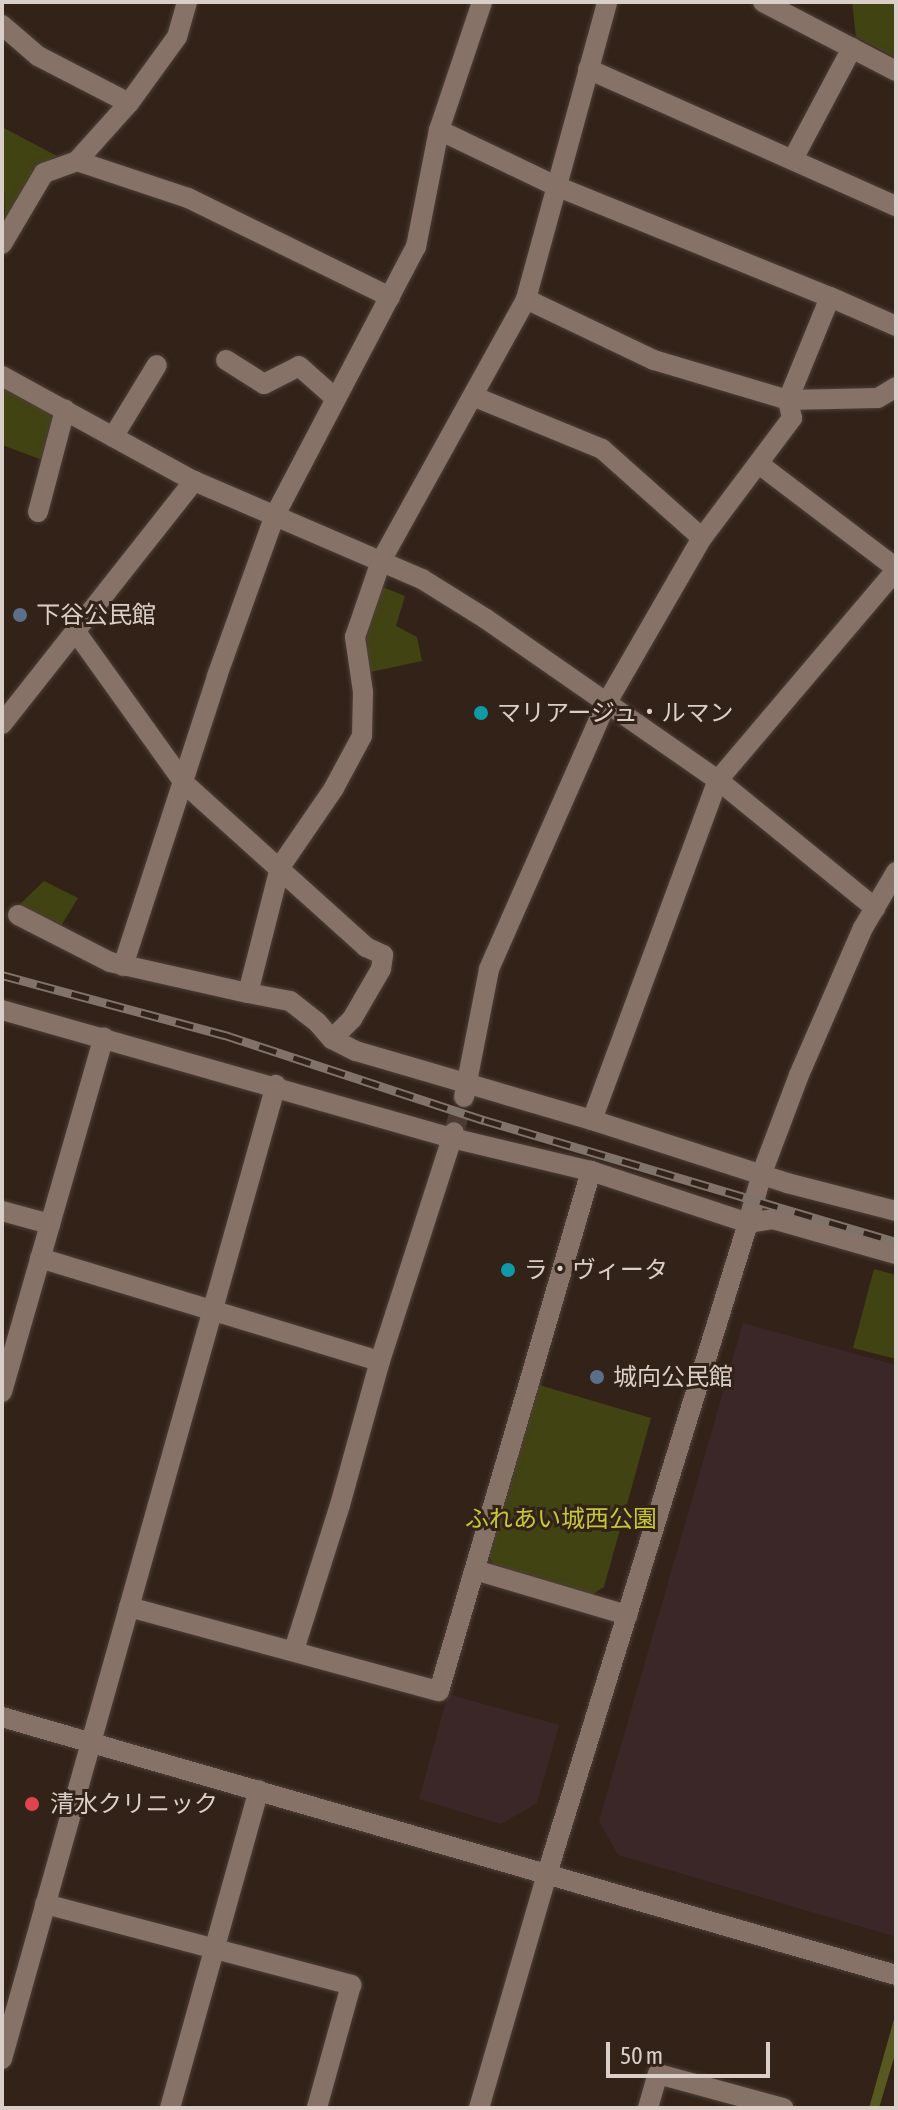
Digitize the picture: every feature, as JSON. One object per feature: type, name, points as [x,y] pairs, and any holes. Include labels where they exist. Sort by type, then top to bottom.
[{"type":"street","points":[[2,244],[44,173],[77,161],[129,103],[177,37],[187,2]]},
{"type":"street","points":[[123,966],[185,784],[217,676],[275,515],[416,247],[439,130],[482,2]]},
{"type":"street","points":[[248,993],[280,867],[334,788],[362,736],[363,692],[355,637],[381,561],[526,299],[607,2]]},
{"type":"street","points":[[763,2],[896,71]]},
{"type":"street","points":[[2,25],[38,56],[129,103]]},
{"type":"street","points":[[793,159],[852,48]]},
{"type":"street","points":[[588,69],[896,206]]},
{"type":"street","points":[[439,130],[556,186],[896,326]]},
{"type":"street","points":[[77,161],[188,198],[390,297]]},
{"type":"street","points":[[466,1091],[489,969],[606,704],[702,538],[792,418],[788,400],[830,297]]},
{"type":"street","points":[[526,299],[654,360],[788,400],[878,398],[896,387]]},
{"type":"street","points":[[226,360],[264,384],[299,366],[335,398]]},
{"type":"street","points":[[113,437],[157,365]]},
{"type":"street","points":[[2,376],[194,481],[422,579],[718,780],[875,908]]},
{"type":"street","points":[[473,396],[602,449],[702,538]]},
{"type":"street","points":[[38,512],[65,410]]},
{"type":"street","points":[[592,1120],[718,780],[896,569],[759,464]]},
{"type":"street","points":[[2,724],[194,481]]},
{"type":"street","points":[[76,632],[185,784],[366,947],[383,955],[381,969],[352,1019],[332,1039]]},
{"type":"street","points":[[479,2108],[547,1874],[762,1173],[823,1018],[875,908],[896,872]]},
{"type":"street","points":[[18,915],[123,966],[290,1001],[317,1022],[332,1039],[356,1051],[466,1091],[592,1120],[896,1211]]},
{"type":"street","points":[[2,1010],[591,1171],[748,1223],[773,1219],[896,1254]]},
{"type":"street","points":[[2,1392],[104,1037]]},
{"type":"street","points":[[2,2059],[276,1085]]},
{"type":"street","points":[[294,1650],[340,1505],[380,1361],[453,1135]]},
{"type":"street","points":[[129,1607],[439,1691],[591,1171]]},
{"type":"street","points":[[2,1211],[50,1224]]},
{"type":"street","points":[[40,1258],[380,1361]]},
{"type":"street","points":[[475,1570],[627,1615]]},
{"type":"street","points":[[2,1717],[91,1740],[896,1975]]},
{"type":"street","points":[[170,2108],[217,1949],[259,1790]]},
{"type":"street","points":[[45,1904],[351,1985],[317,2108]]},
{"type":"street","points":[[648,2108],[658,2074],[783,2108]]},
{"type":"shaded area","points":[[743,1323],[896,1365],[896,1937],[618,1855],[599,1821]]},
{"type":"shaded area","points":[[448,1694],[559,1725],[537,1803],[501,1824],[419,1799]]},
{"type":"shaded area","points":[[896,2012],[896,2051],[879,2108],[869,2108]]},
{"type":"green space","points":[[852,2],[896,2],[896,58],[856,37]]},
{"type":"green space","points":[[2,127],[57,156],[35,169],[5,220]]},
{"type":"green space","points":[[2,387],[55,415],[45,461],[2,445]]},
{"type":"green space","points":[[380,586],[405,596],[396,626],[417,637],[422,661],[366,673],[367,622]]},
{"type":"green space","points":[[44,881],[78,898],[61,926],[19,905]]},
{"type":"green space","points":[[874,1269],[896,1275],[896,1359],[853,1348]]},
{"type":"green space","name":"ふれあい城西公園","points":[[539,1385],[651,1418],[604,1587],[590,1596],[493,1564],[487,1553]]},
{"type":"tunnel","points":[[454,1132],[464,1097]]},
{"type":"railway","points":[[2,975],[225,1035],[484,1120],[896,1242]]},
{"type":"place","name":"下谷公民館","points":[[20,615]]},
{"type":"place","name":"マリアージュ・ルマン","points":[[481,713]]},
{"type":"place","name":"ラ・ヴィータ","points":[[508,1270]]},
{"type":"place","name":"城向公民館","points":[[597,1377]]},
{"type":"place","name":"清水クリニック","points":[[32,1804]]}]
